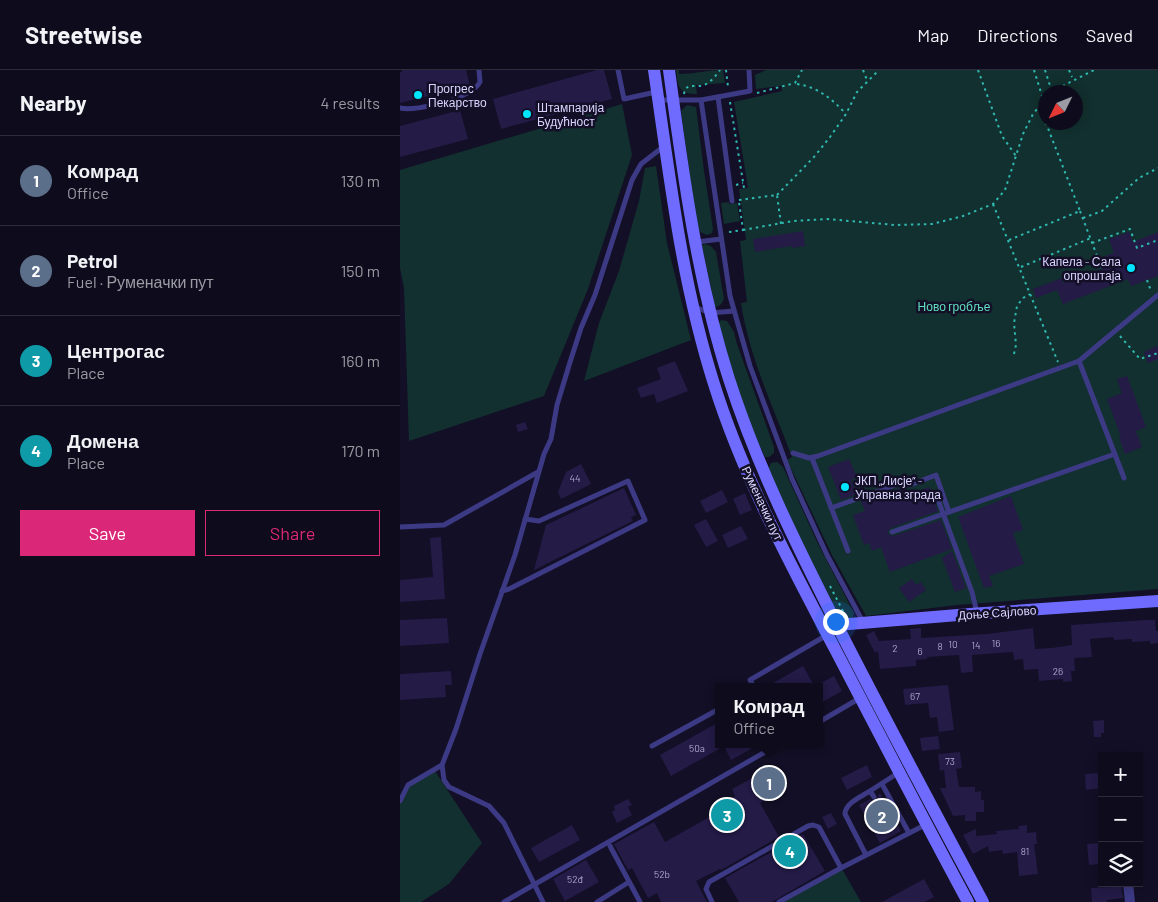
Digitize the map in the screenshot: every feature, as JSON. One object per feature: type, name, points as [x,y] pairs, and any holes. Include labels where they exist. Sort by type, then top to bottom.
[{"type":"main road","name":"Руменачки пут","points":[[654,70],[677,231],[692,306],[714,386],[747,470],[781,543],[827,635],[968,902]]},
{"type":"main road","name":"Руменачки пут","points":[[669,70],[695,242],[710,313],[729,379],[760,464],[795,543],[901,750],[983,902]]},
{"type":"main road","name":"Доње Сајлово","points":[[837,625],[977,613],[1158,601]]},
{"type":"street","points":[[1128,887],[1130,902]]},
{"type":"lane","points":[[400,108],[411,109],[433,105],[474,89],[480,82],[479,70]]},
{"type":"lane","points":[[618,70],[624,99],[658,96],[672,99],[701,100],[750,91],[749,70]]},
{"type":"lane","points":[[718,97],[732,202]]},
{"type":"lane","points":[[701,100],[721,239],[734,312],[750,366],[792,479],[827,555],[863,622]]},
{"type":"lane","points":[[543,902],[504,823],[489,806],[449,787],[444,780],[442,765],[502,591],[544,454],[551,439],[557,405],[576,343],[595,295],[632,180],[640,164],[665,146]]},
{"type":"lane","points":[[695,242],[721,239]]},
{"type":"lane","points":[[793,453],[812,458],[1079,361],[1156,296]]},
{"type":"lane","points":[[692,306],[710,313],[734,312]]},
{"type":"lane","points":[[1079,361],[1124,478]]},
{"type":"lane","points":[[892,532],[1115,454]]},
{"type":"lane","points":[[812,458],[848,551]]},
{"type":"lane","points":[[400,527],[444,525],[539,472]]},
{"type":"lane","points":[[831,508],[901,483],[910,485],[936,475],[977,613]]},
{"type":"lane","points":[[502,591],[646,520],[628,481],[540,521],[525,519]]},
{"type":"lane","points":[[937,497],[946,513]]},
{"type":"lane","points":[[752,683],[750,680],[827,635]]},
{"type":"lane","points":[[823,720],[860,698]]},
{"type":"lane","points":[[652,746],[715,711]]},
{"type":"lane","points":[[504,902],[772,748]]},
{"type":"lane","points":[[400,802],[408,785],[442,765]]},
{"type":"lane","points":[[866,855],[845,814],[845,809],[848,805],[899,773]]},
{"type":"lane","points":[[882,784],[909,833]]},
{"type":"lane","points":[[870,791],[874,797]]},
{"type":"lane","points":[[712,902],[706,889],[709,882],[813,824],[819,827],[841,868]]},
{"type":"lane","points":[[779,902],[896,837],[926,825]]},
{"type":"lane","points":[[610,846],[640,902]]},
{"type":"lane","points":[[597,902],[630,882]]},
{"type":"path","points":[[726,70],[744,188]]},
{"type":"path","points":[[796,84],[802,70]]},
{"type":"path","points":[[864,70],[867,80]]},
{"type":"path","points":[[739,200],[776,195],[814,157],[839,126],[857,92],[878,70]]},
{"type":"path","points":[[978,70],[1002,136],[1016,156]]},
{"type":"path","points":[[1034,70],[1039,85]]},
{"type":"path","points":[[1045,70],[1050,85]]},
{"type":"path","points":[[1069,70],[1072,77]]},
{"type":"path","points":[[1065,85],[1094,70]]},
{"type":"path","points":[[756,94],[796,84],[805,85],[819,90],[835,102],[846,114]]},
{"type":"path","points":[[726,233],[827,219],[895,225],[932,224],[963,216],[994,204],[1006,190],[1023,134],[1038,107]]},
{"type":"path","points":[[1049,130],[1102,269]]},
{"type":"path","points":[[1083,218],[1102,211],[1138,178],[1158,168]]},
{"type":"path","points":[[742,230],[736,184],[743,183]]},
{"type":"path","points":[[776,195],[781,224]]},
{"type":"path","points":[[994,204],[1060,367]]},
{"type":"path","points":[[1009,240],[1080,211]]},
{"type":"path","points":[[1092,243],[1130,229],[1137,248],[1158,240]]},
{"type":"path","points":[[1020,267],[1090,238]]},
{"type":"path","points":[[1147,280],[1156,296]]},
{"type":"path","points":[[1014,354],[1016,345],[1014,323],[1017,306],[1022,298],[1031,294]]},
{"type":"path","points":[[1032,298],[1036,297]]},
{"type":"path","points":[[1116,330],[1140,360],[1158,353]]},
{"type":"green space","points":[[676,70],[679,70],[679,74],[723,70],[725,83],[696,85],[697,94],[691,94],[680,88]]},
{"type":"green space","name":"Ново гробље","points":[[766,70],[1158,70],[1158,589],[957,605],[866,616],[832,555],[787,460],[792,457],[762,381],[745,323],[741,303],[747,302],[740,241],[746,240],[739,189],[748,188],[734,102],[782,91],[781,86],[756,89],[755,75]]},
{"type":"green space","points":[[622,104],[632,155],[588,289],[544,396],[409,441],[404,288],[400,268],[400,170]]},
{"type":"green space","points":[[687,105],[696,107],[713,229],[712,233],[707,235],[700,232],[696,221],[681,111]]},
{"type":"green space","points":[[656,166],[667,243],[691,340],[584,381],[599,323],[619,271],[639,201],[645,168]]},
{"type":"green space","points":[[729,202],[729,204],[737,203],[740,221],[724,224],[721,203]]},
{"type":"green space","points":[[702,245],[711,246],[716,252],[724,299],[721,304],[715,307]]},
{"type":"green space","points":[[721,320],[727,321],[734,332],[774,447],[774,453],[769,457],[765,457],[747,418],[718,324]]},
{"type":"green space","points":[[777,462],[783,467],[818,544],[854,613],[852,619],[841,619],[810,561],[768,470],[771,463]]},
{"type":"green space","points":[[435,771],[482,843],[449,884],[421,902],[400,902],[400,797],[410,782]]},
{"type":"green space","points":[[842,869],[861,902],[784,902]]},
{"type":"building","name":"Прогрес Пекарство","points":[[402,70],[466,70],[470,86],[400,103],[400,72]]},
{"type":"building","name":"Штампарија Будућност","points":[[597,70],[604,70],[612,99],[501,129],[493,99]]},
{"type":"building","points":[[460,110],[468,139],[400,157],[400,126]]},
{"type":"building","points":[[803,231],[805,246],[792,248],[792,246],[755,252],[753,239]]},
{"type":"building","name":"Капела - Сала опроштаја","points":[[1129,232],[1133,242],[1158,232],[1158,276],[1131,286],[1128,279],[1063,304],[1057,290],[1036,298],[1033,289],[1062,278],[1063,283],[1107,267],[1103,257],[1114,253],[1109,239]]},
{"type":"building","points":[[1158,346],[1158,359],[1148,363],[1144,352]]},
{"type":"building","points":[[675,361],[688,391],[657,403],[654,394],[641,398],[637,388],[661,379],[657,368]]},
{"type":"building","points":[[1127,376],[1146,427],[1136,431],[1142,447],[1125,454],[1107,399],[1122,393],[1117,379]]},
{"type":"building","points":[[525,422],[528,429],[518,432],[516,425]]},
{"type":"building","name":"ЈКП „Лисје” - Управна зграда","points":[[849,459],[857,477],[851,480],[857,494],[841,500],[828,467]]},
{"type":"building","points":[[581,464],[591,484],[561,499],[558,492],[566,472]]},
{"type":"building","points":[[929,487],[938,511],[891,528],[888,534],[893,536],[941,520],[952,549],[890,572],[881,547],[872,551],[869,543],[864,545],[853,515],[865,511],[861,502],[901,488],[905,488],[906,492],[914,489],[915,492]]},
{"type":"building","points":[[624,488],[636,515],[631,517],[633,521],[534,570],[546,525]]},
{"type":"building","points":[[722,490],[728,502],[706,513],[700,501]]},
{"type":"building","points":[[745,493],[752,510],[740,515],[733,499]]},
{"type":"building","points":[[1011,496],[1023,530],[1013,533],[1024,564],[989,576],[993,586],[984,588],[958,517]]},
{"type":"building","points":[[706,519],[718,541],[706,547],[694,525]]},
{"type":"building","points":[[741,526],[748,539],[728,548],[722,535]]},
{"type":"building","points":[[441,537],[445,599],[400,602],[400,580],[433,577],[430,538]]},
{"type":"building","points":[[952,551],[966,588],[955,592],[942,558]]},
{"type":"building","points":[[912,579],[916,585],[921,582],[926,590],[909,602],[899,588]]},
{"type":"building","points":[[447,618],[449,643],[400,646],[400,620]]},
{"type":"building","points":[[1155,620],[1156,631],[1158,631],[1158,643],[1150,644],[1150,641],[1132,642],[1132,639],[1114,640],[1113,637],[1090,639],[1092,657],[1074,658],[1075,671],[1071,671],[1072,681],[1063,682],[1063,679],[1039,681],[1038,669],[1024,670],[1023,659],[1014,660],[1013,652],[972,655],[973,672],[961,673],[959,655],[927,657],[927,659],[916,660],[916,666],[880,669],[878,651],[875,653],[866,635],[874,631],[879,641],[911,639],[910,629],[921,628],[921,638],[987,634],[1033,628],[1035,649],[1072,645],[1071,625]]},
{"type":"building","points":[[803,666],[813,683],[773,683]]},
{"type":"building","points":[[451,671],[452,685],[445,685],[446,697],[400,700],[400,674]]},
{"type":"building","points":[[834,676],[842,691],[823,702],[823,683],[821,683]]},
{"type":"building","points":[[948,685],[954,730],[939,732],[937,717],[930,718],[928,703],[905,705],[903,689]]},
{"type":"building","points":[[1104,720],[1104,733],[1101,733],[1101,737],[1094,737],[1093,721]]},
{"type":"building","points":[[715,724],[715,748],[719,749],[671,776],[660,755]]},
{"type":"building","points":[[938,736],[940,749],[922,751],[920,738]]},
{"type":"building","points":[[725,748],[751,749],[731,760]]},
{"type":"building","points":[[960,752],[962,768],[956,769],[959,787],[975,787],[975,792],[981,791],[981,800],[984,800],[984,812],[976,812],[976,821],[965,821],[965,815],[953,816],[940,788],[946,788],[944,770],[940,771],[938,754]]},
{"type":"building","points":[[867,765],[872,777],[847,790],[841,778]]},
{"type":"building","points":[[771,768],[783,791],[760,803],[779,837],[721,870],[696,881],[707,902],[661,902],[657,893],[648,898],[632,868],[628,870],[614,844],[654,822],[665,842],[727,807],[724,802],[735,796],[732,789]]},
{"type":"building","points":[[1098,773],[1098,788],[1086,790],[1085,774]]},
{"type":"building","points":[[880,793],[901,831],[880,843],[859,805],[870,799],[876,801]]},
{"type":"building","points":[[628,799],[632,805],[628,807],[632,815],[617,823],[612,812],[615,810],[614,806]]},
{"type":"building","points":[[831,813],[837,824],[828,829],[822,817]]},
{"type":"building","points":[[572,825],[580,840],[539,862],[531,848]]},
{"type":"building","points":[[1027,825],[1027,833],[1036,832],[1037,844],[1034,844],[1038,874],[1019,876],[1017,852],[1003,854],[1002,850],[989,852],[988,846],[973,854],[963,835],[976,829],[976,836],[997,834],[996,831],[1019,829],[1018,826]]},
{"type":"building","points":[[803,834],[825,871],[772,902],[739,902],[725,878]]},
{"type":"building","points":[[1098,843],[1098,864],[1089,865],[1087,844]]},
{"type":"building","points":[[586,860],[599,882],[565,901],[553,879]]},
{"type":"building","points":[[924,879],[934,897],[924,902],[882,902]]},
{"type":"building","points":[[1122,887],[1123,898],[1107,900],[1107,902],[1092,902],[1091,888]]},
{"type":"place","name":"Прогрес Пекарство","points":[[418,95]]},
{"type":"place","name":"Штампарија Будућност","points":[[527,114]]},
{"type":"place","name":"Капела - Сала опроштаја","points":[[1131,268]]},
{"type":"place","name":"ЈКП „Лисје” - Управна зграда","points":[[845,487]]},
{"type":"place","name":"Комрад","points":[[769,783]]},
{"type":"place","name":"Центрогас","points":[[727,815]]},
{"type":"place","name":"Petrol","points":[[882,816]]},
{"type":"place","name":"Домена","points":[[790,851]]}]
